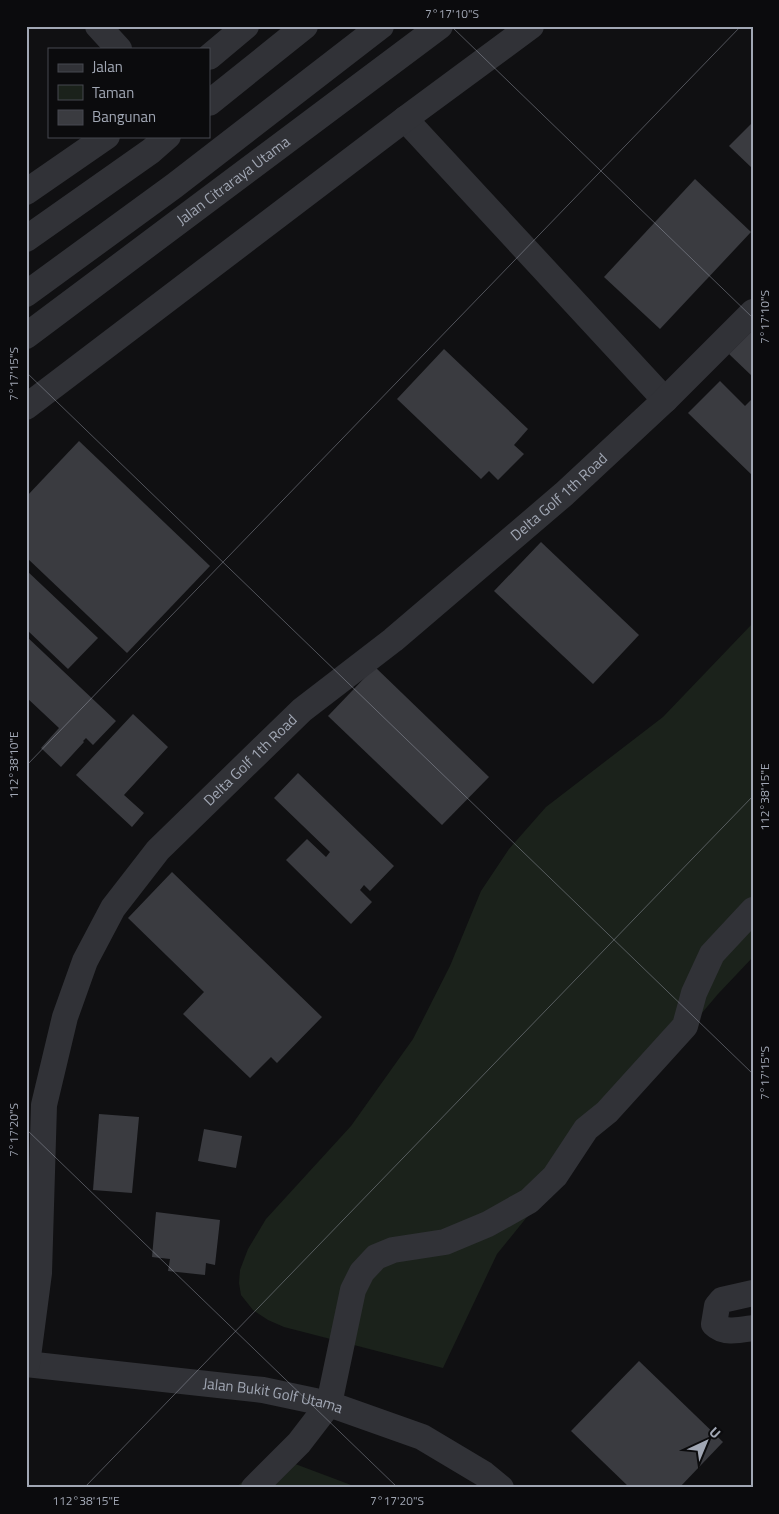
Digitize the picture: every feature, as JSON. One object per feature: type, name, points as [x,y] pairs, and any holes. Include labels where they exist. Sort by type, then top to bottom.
[{"type":"street","points":[[98,26],[118,48]]},
{"type":"street","points":[[210,56],[246,26]]},
{"type":"street","points":[[210,101],[305,26]]},
{"type":"street","name":"Jalan Citraraya Utama","points":[[26,294],[174,186],[380,26]]},
{"type":"street","name":"Jalan Citraraya Utama","points":[[26,336],[193,213],[261,159],[440,26]]},
{"type":"street","points":[[26,407],[405,119],[531,26]]},
{"type":"street","points":[[210,103],[241,134],[261,159]]},
{"type":"street","points":[[405,119],[665,400]]},
{"type":"street","points":[[26,192],[104,138]]},
{"type":"street","points":[[26,239],[154,141],[174,186],[193,213]]},
{"type":"street","name":"Delta Golf 1th Road","points":[[27,1364],[39,1274],[35,1104],[85,961],[112,908],[158,850],[302,710],[393,640],[564,494],[665,400],[753,312]]},
{"type":"street","points":[[254,1488],[299,1443],[329,1404],[353,1290],[362,1272],[376,1256],[393,1250],[445,1242],[488,1224],[529,1201],[555,1176],[586,1129],[607,1112],[685,1026],[694,992],[712,954],[753,910]]},
{"type":"street","points":[[753,1293],[722,1300],[717,1306],[714,1324],[718,1328],[733,1331],[753,1328]]},
{"type":"street","name":"Jalan Bukit Golf Utama","points":[[27,1364],[263,1390],[329,1404],[422,1437],[484,1474],[500,1488]]},
{"type":"green space","points":[[753,623],[753,957],[718,994],[548,1191],[497,1254],[443,1368],[284,1327],[268,1320],[253,1310],[241,1295],[239,1283],[240,1270],[248,1249],[266,1219],[351,1126],[413,1039],[450,966],[481,891],[509,849],[546,807],[663,717]]},
{"type":"green space","points":[[274,1456],[359,1488],[235,1488]]},
{"type":"building","points":[[753,122],[753,169],[729,146]]},
{"type":"building","points":[[695,179],[751,232],[660,329],[604,277]]},
{"type":"building","points":[[753,330],[753,377],[729,354]]},
{"type":"building","points":[[444,349],[528,429],[514,445],[524,454],[498,480],[489,471],[481,479],[397,399]]},
{"type":"building","points":[[720,381],[745,406],[753,398],[753,476],[688,413]]},
{"type":"building","points":[[79,441],[210,566],[127,653],[26,557],[26,497]]},
{"type":"building","points":[[541,542],[639,635],[593,684],[494,591]]},
{"type":"building","points":[[26,570],[98,638],[68,669],[26,629]]},
{"type":"building","points":[[26,636],[116,721],[93,745],[86,738],[61,767],[41,748],[59,728],[26,697]]},
{"type":"building","points":[[375,667],[489,777],[442,825],[328,716]]},
{"type":"building","points":[[133,714],[168,747],[124,795],[144,813],[132,827],[76,775]]},
{"type":"building","points":[[298,773],[394,866],[370,891],[364,885],[360,890],[372,902],[351,924],[286,860],[307,839],[326,857],[330,852],[274,798]]},
{"type":"building","points":[[172,872],[322,1017],[277,1063],[271,1057],[250,1078],[183,1014],[204,992],[128,918]]},
{"type":"building","points":[[99,1114],[139,1117],[132,1193],[93,1190]]},
{"type":"building","points":[[204,1129],[242,1136],[236,1168],[198,1161]]},
{"type":"building","points":[[156,1212],[220,1220],[215,1265],[206,1263],[205,1275],[168,1271],[170,1259],[152,1257]]},
{"type":"building","points":[[639,1361],[723,1442],[679,1488],[630,1488],[571,1431]]}]
